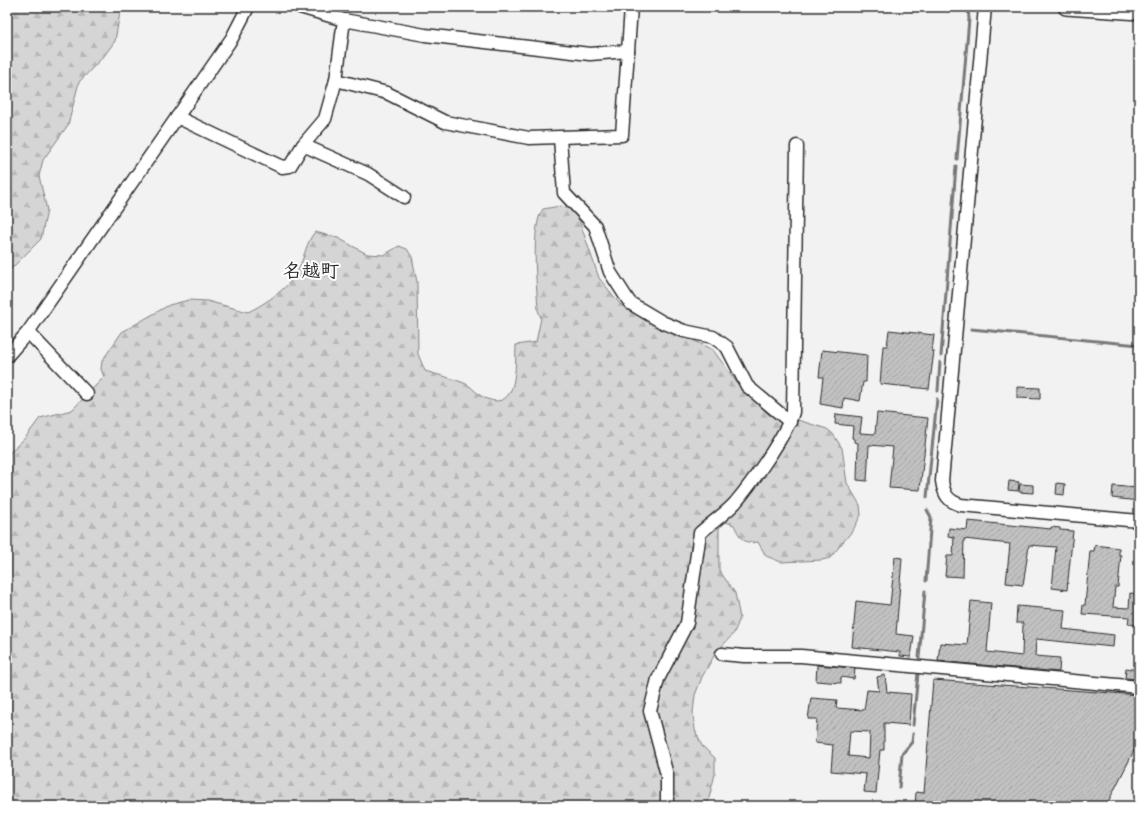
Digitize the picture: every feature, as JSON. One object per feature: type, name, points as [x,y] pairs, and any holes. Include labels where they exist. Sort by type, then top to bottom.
[{"type":"main road","points":[[1066,7],[1139,12]]},
{"type":"street","points":[[7,356],[28,332],[232,38],[248,7]]},
{"type":"street","points":[[300,7],[344,20],[425,35],[590,54],[628,52]]},
{"type":"street","points":[[336,80],[387,93],[445,122],[530,138],[622,135],[631,7]]},
{"type":"street","points":[[985,7],[942,481],[943,490],[947,498],[962,505],[1139,521]]},
{"type":"street","points":[[177,117],[282,167],[290,166],[303,145],[325,119],[336,80],[344,20]]},
{"type":"street","points":[[560,138],[564,193],[595,226],[610,272],[630,303],[662,322],[684,331],[713,337],[727,347],[747,386],[790,422]]},
{"type":"street","points":[[303,145],[368,174],[404,197]]},
{"type":"street","points":[[667,806],[667,775],[650,711],[658,679],[687,623],[700,533],[734,504],[790,422],[793,412],[797,146]]},
{"type":"street","points":[[28,332],[87,394]]},
{"type":"street","points":[[722,654],[744,656],[809,656],[1139,687]]},
{"type":"green space","points":[[7,7],[121,7],[115,41],[104,56],[79,82],[68,125],[43,160],[39,176],[47,210],[41,239],[7,273]]},
{"type":"green space","points":[[560,206],[576,211],[599,278],[621,305],[713,350],[738,384],[769,415],[801,421],[827,429],[833,434],[842,448],[847,483],[860,505],[861,515],[853,530],[830,558],[822,560],[781,562],[766,556],[758,542],[753,543],[745,541],[738,533],[734,525],[726,522],[719,528],[719,570],[735,593],[740,618],[734,633],[715,654],[702,677],[695,695],[693,713],[695,730],[702,746],[715,758],[715,774],[707,806],[7,806],[7,455],[25,438],[40,418],[72,410],[104,377],[101,369],[102,361],[122,332],[169,305],[189,300],[207,301],[248,312],[270,299],[284,288],[295,275],[315,232],[338,238],[367,254],[384,255],[399,246],[407,249],[412,257],[417,282],[418,354],[425,371],[464,383],[487,399],[497,401],[505,398],[510,392],[513,384],[515,374],[516,345],[536,342],[541,318],[538,310],[535,257],[535,242],[539,217],[543,209]]},
{"type":"building","points":[[889,330],[934,335],[932,351],[934,351],[929,389],[880,384],[883,346],[887,346]]},
{"type":"building","points":[[822,350],[867,355],[866,382],[863,382],[860,401],[844,398],[843,408],[820,404],[823,377],[819,377]]},
{"type":"building","points":[[1017,387],[1040,388],[1040,399],[1017,398]]},
{"type":"building","points":[[877,413],[928,418],[920,490],[889,488],[893,447],[869,445],[867,481],[857,480],[858,443],[854,442],[854,439],[852,438],[853,426],[835,424],[836,414],[862,417],[860,433],[875,434]]},
{"type":"building","points":[[1009,481],[1019,482],[1018,491],[1008,490]]},
{"type":"building","points":[[1057,483],[1065,484],[1064,495],[1056,494]]},
{"type":"building","points":[[1020,484],[1033,485],[1033,493],[1019,492]]},
{"type":"building","points":[[1113,486],[1139,488],[1139,501],[1112,498]]},
{"type":"building","points":[[968,521],[1051,529],[1051,527],[1060,528],[1060,530],[1073,531],[1067,590],[1052,588],[1056,547],[1029,545],[1023,585],[1006,583],[1010,544],[964,539],[963,577],[945,576],[947,556],[953,556],[954,537],[948,536],[949,528],[967,530]]},
{"type":"building","points":[[1095,545],[1119,548],[1119,555],[1121,555],[1118,587],[1115,587],[1113,607],[1129,608],[1130,593],[1139,594],[1139,625],[1128,624],[1129,617],[1082,614],[1083,605],[1085,605],[1090,551],[1094,551]]},
{"type":"building","points":[[895,557],[902,558],[896,634],[914,636],[911,657],[900,656],[900,652],[852,647],[856,601],[890,605]]},
{"type":"building","points":[[971,601],[991,603],[987,652],[1022,656],[1023,623],[1016,623],[1017,606],[1065,610],[1063,629],[1114,635],[1113,647],[1036,639],[1035,656],[1060,658],[1059,672],[938,661],[940,643],[967,645]]},
{"type":"building","points":[[817,665],[855,668],[854,679],[841,677],[841,683],[816,681]]},
{"type":"building","points":[[1126,668],[1139,670],[1139,679],[1125,678]]},
{"type":"building","points":[[885,675],[887,692],[911,694],[909,725],[884,723],[884,750],[880,750],[876,793],[864,792],[866,774],[831,771],[833,745],[815,743],[817,719],[808,719],[811,698],[837,700],[836,708],[864,710],[867,690],[879,691],[877,677]],"holes":[[[850,731],[870,732],[869,758],[848,756]]]},
{"type":"building","points":[[933,680],[1139,695],[1139,741],[1106,806],[915,806],[916,792],[924,793]]},
{"type":"waterway","points":[[957,159],[969,19],[968,7]]},
{"type":"waterway","points":[[941,356],[956,166]]},
{"type":"waterway","points":[[971,329],[1139,345]]},
{"type":"waterway","points":[[938,391],[940,362]]},
{"type":"waterway","points":[[927,497],[937,399]]},
{"type":"waterway","points":[[926,581],[931,517],[927,510]]},
{"type":"waterway","points":[[919,658],[925,591]]},
{"type":"waterway","points":[[913,725],[918,673]]},
{"type":"waterway","points":[[899,788],[902,754],[912,742],[913,734]]},
{"type":"waterway","points":[[892,806],[898,802]]},
{"type":"district","name":"名越町","points":[[311,272]]}]
